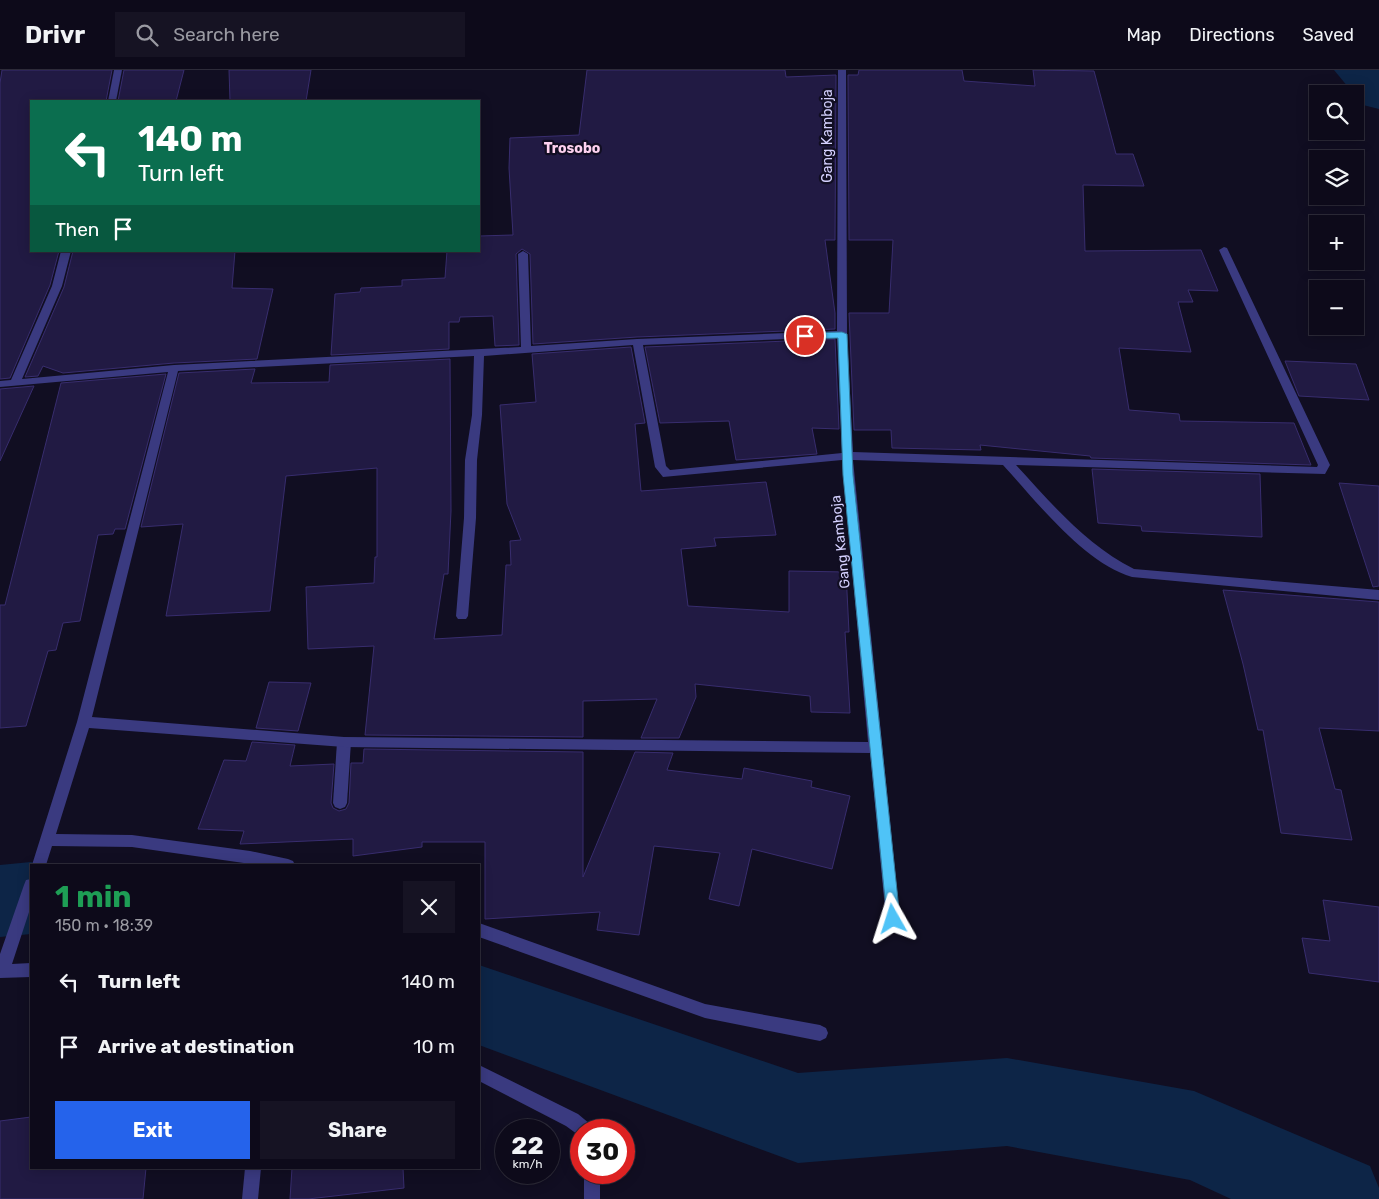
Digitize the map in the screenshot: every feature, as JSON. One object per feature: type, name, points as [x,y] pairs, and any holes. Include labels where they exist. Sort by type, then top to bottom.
[{"type":"street","points":[[112,100],[118,70]]},
{"type":"street","name":"Gang Kamboja","points":[[842,70],[842,334],[848,456],[893,919]]},
{"type":"street","points":[[638,342],[661,468],[664,472],[674,474],[848,456],[1314,472],[1323,470],[1324,465],[1224,250]]},
{"type":"street","points":[[15,383],[57,286],[66,252]]},
{"type":"street","points":[[523,254],[526,349]]},
{"type":"street","points":[[0,384],[174,368],[479,353],[638,342],[842,334]]},
{"type":"street","points":[[462,616],[470,518],[471,460],[477,415],[479,353]]},
{"type":"street","points":[[39,863],[84,722],[174,368]]},
{"type":"street","points":[[1005,460],[1065,526],[1106,558],[1132,573],[1379,595]]},
{"type":"street","points":[[84,722],[344,742],[875,748]]},
{"type":"street","points":[[340,803],[344,742]]},
{"type":"street","points":[[47,840],[132,841],[250,857],[283,864]]},
{"type":"street","points":[[30,888],[1,971],[30,970]]},
{"type":"street","points":[[480,930],[705,1010],[820,1033]]},
{"type":"street","points":[[480,1073],[570,1119]]},
{"type":"street","points":[[250,1199],[253,1169]]},
{"type":"street","points":[[592,1184],[592,1199]]},
{"type":"building","points":[[2,70],[112,70],[106,100],[30,100],[30,252],[59,252],[50,285],[10,378],[0,379],[0,83]]},
{"type":"building","points":[[124,70],[184,70],[176,100],[118,100]]},
{"type":"building","points":[[229,70],[311,70],[306,100],[230,100]]},
{"type":"building","points":[[587,70],[785,70],[786,77],[836,75],[835,240],[825,240],[835,313],[835,329],[637,337],[533,344],[530,254],[522,249],[516,254],[519,345],[495,346],[493,316],[460,317],[459,322],[449,322],[449,349],[331,355],[335,294],[360,292],[361,288],[402,286],[402,280],[445,278],[447,252],[480,252],[480,236],[513,235],[509,168],[510,138],[579,135]]},
{"type":"building","points":[[859,70],[962,70],[964,81],[1035,86],[1033,70],[1094,71],[1116,154],[1133,154],[1144,186],[1083,185],[1085,251],[1201,250],[1218,291],[1188,290],[1193,302],[1178,302],[1191,352],[1119,348],[1129,410],[1179,414],[1180,421],[1294,423],[1311,465],[1091,458],[1090,456],[980,445],[981,450],[892,448],[891,430],[854,430],[849,313],[889,313],[893,240],[849,240],[848,75],[858,75]]},
{"type":"building","points":[[73,252],[235,252],[232,288],[273,289],[257,359],[174,363],[63,373],[43,366],[38,376],[25,377],[64,287]]},
{"type":"building","points":[[835,339],[839,429],[812,428],[817,454],[736,460],[729,421],[660,423],[645,347]]},
{"type":"building","points":[[631,347],[645,423],[635,424],[641,491],[766,482],[776,535],[714,538],[716,546],[681,549],[688,606],[789,612],[789,571],[846,572],[849,632],[845,632],[850,713],[811,712],[810,696],[695,684],[696,697],[679,738],[641,738],[657,699],[583,701],[583,737],[365,735],[374,646],[308,649],[306,587],[374,583],[375,557],[377,557],[377,468],[286,476],[270,611],[166,616],[183,524],[141,527],[179,373],[255,369],[251,383],[329,382],[330,365],[450,359],[451,511],[448,574],[444,574],[434,639],[502,635],[506,565],[511,565],[510,541],[521,540],[507,504],[500,405],[536,402],[532,354]]},
{"type":"building","points":[[1285,361],[1356,364],[1369,400],[1299,396]]},
{"type":"building","points":[[166,374],[125,529],[115,529],[113,534],[98,535],[80,621],[63,623],[56,650],[48,651],[26,726],[0,728],[0,605],[5,605],[61,383]]},
{"type":"building","points":[[34,386],[0,461],[0,389]]},
{"type":"building","points":[[1092,469],[1260,474],[1262,537],[1142,531],[1141,526],[1098,523]]},
{"type":"building","points":[[1339,483],[1379,486],[1379,586],[1373,587]]},
{"type":"building","points":[[1223,590],[1379,602],[1379,731],[1319,728],[1335,789],[1341,790],[1352,840],[1281,833],[1263,730],[1258,730]]},
{"type":"building","points":[[269,682],[311,683],[298,731],[256,728]]},
{"type":"building","points":[[252,742],[295,745],[290,766],[334,764],[331,803],[333,808],[339,811],[346,809],[349,803],[351,763],[363,763],[364,749],[583,752],[583,877],[635,752],[673,753],[667,770],[742,779],[744,768],[812,781],[811,787],[850,796],[832,869],[752,849],[739,906],[709,899],[720,853],[654,846],[639,935],[597,930],[600,912],[485,919],[485,842],[422,842],[422,847],[353,856],[353,839],[240,844],[244,831],[198,829],[224,760],[246,761]]},
{"type":"building","points":[[1323,900],[1379,907],[1379,982],[1309,973],[1302,938],[1330,941]]},
{"type":"building","points":[[30,1117],[30,1169],[146,1169],[143,1199],[0,1199],[0,1121]]},
{"type":"building","points":[[292,1169],[403,1169],[404,1188],[308,1199],[290,1199]]},
{"type":"waterway","points":[[1356,70],[1379,95]]},
{"type":"waterway","points":[[0,901],[30,898]]},
{"type":"waterway","points":[[480,1005],[798,1118],[1007,1102],[1194,1136],[1337,1199]]},
{"type":"district","name":"Trosobo","points":[[572,148]]},
{"type":"route","points":[[805,336],[842,334],[848,475],[893,919]]}]
